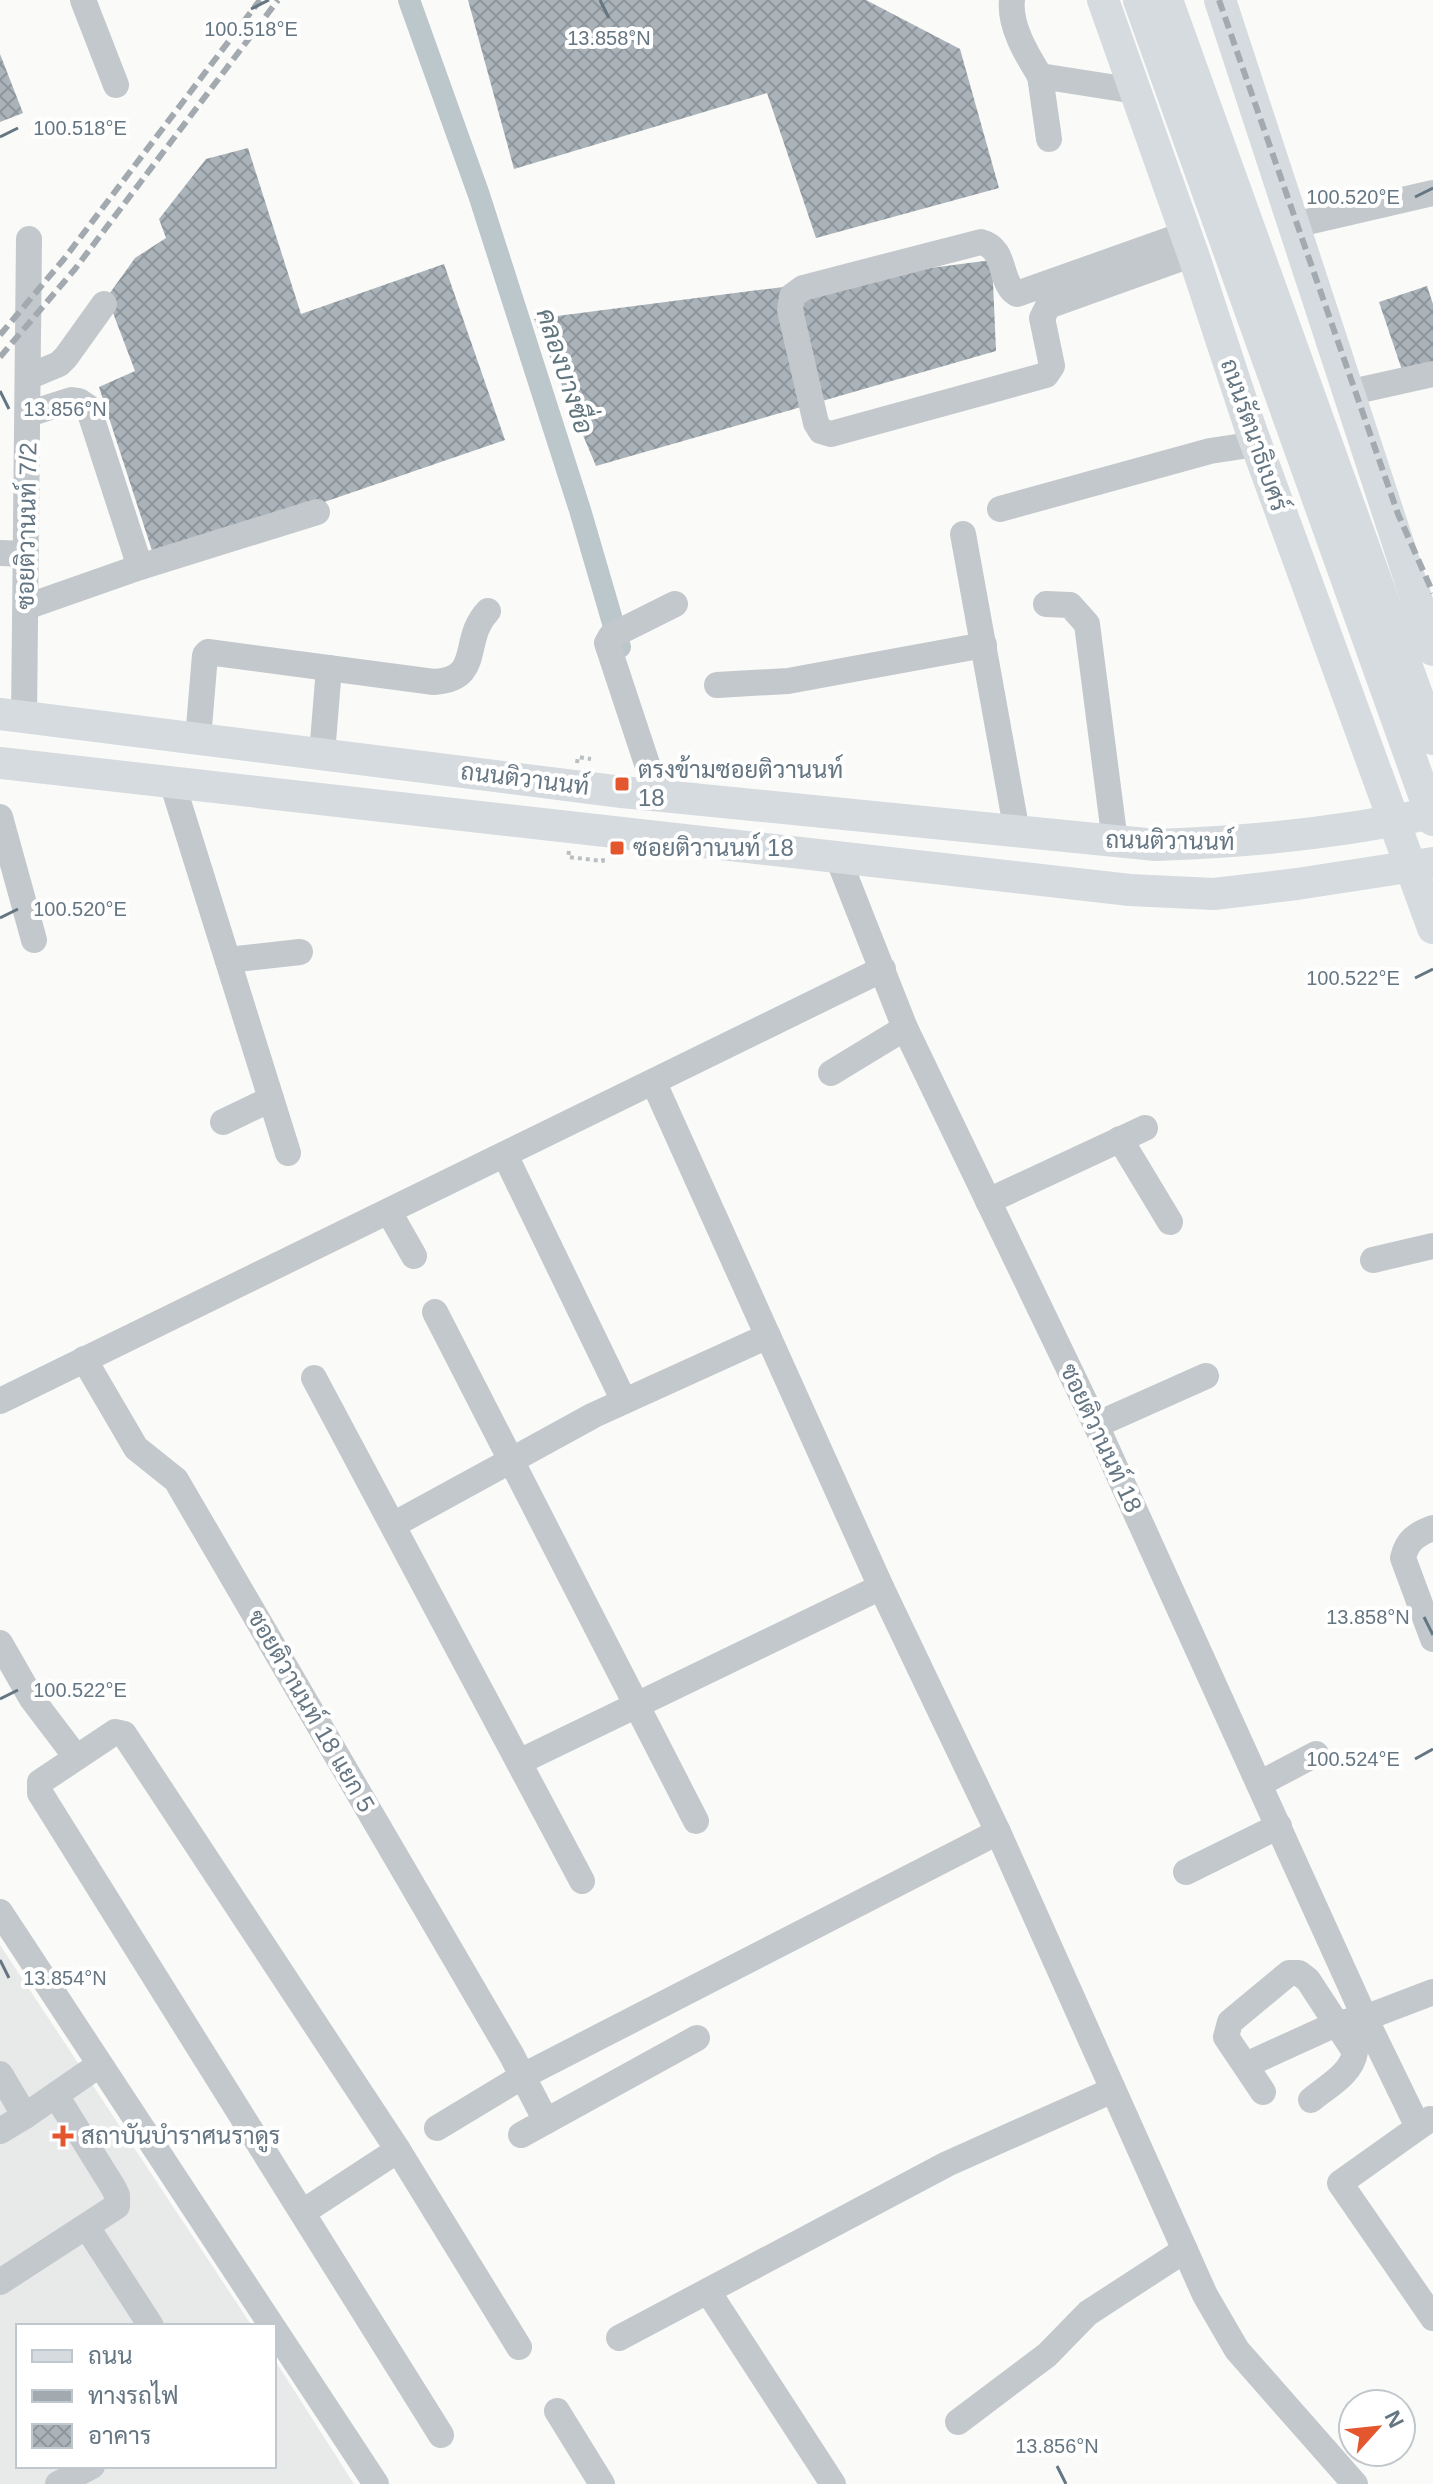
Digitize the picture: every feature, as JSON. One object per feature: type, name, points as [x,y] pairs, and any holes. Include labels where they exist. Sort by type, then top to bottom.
[{"type":"main road","name":"ถนนรัตนาธิเบศร์","points":[[1103,0],[1190,244],[1254,437],[1392,822],[1424,865],[1433,928]]},
{"type":"main road","name":"ถนนรัตนาธิเบศร์","points":[[1139,0],[1433,820]]},
{"type":"main road","points":[[1167,0],[1433,739]]},
{"type":"main road","points":[[1220,0],[1433,650]]},
{"type":"main road","points":[[1254,437],[1286,465],[1323,463],[1347,437],[1348,396]]},
{"type":"main road","points":[[1392,527],[1378,565],[1374,612],[1433,778]]},
{"type":"main road","points":[[1408,575],[1433,625]]},
{"type":"main road","name":"ถนนติวานนท์","points":[[12,715],[622,792],[1156,845],[1295,837],[1433,813]]},
{"type":"main road","name":"ถนนติวานนท์","points":[[0,763],[1130,890],[1214,894],[1424,865]]},
{"type":"main road","points":[[1424,865],[1433,831]]},
{"type":"street","points":[[83,0],[116,85]]},
{"type":"street","points":[[1005,3],[1024,50],[1040,76],[1049,139]]},
{"type":"street","points":[[1040,76],[1136,91]]},
{"type":"street","points":[[1294,225],[1433,193]]},
{"type":"street","name":"ซอยติวานนท์ 7/2","points":[[12,715],[26,607],[29,239]]},
{"type":"street","points":[[981,242],[991,245],[997,252],[1011,289],[1017,294],[1190,244],[1048,306],[1042,321],[1052,366],[1046,375],[831,434],[821,431],[816,423],[790,310],[792,296],[800,289],[981,242]]},
{"type":"street","points":[[28,377],[59,364],[104,304]]},
{"type":"street","points":[[1348,396],[1433,374]]},
{"type":"street","points":[[28,414],[72,400],[88,407],[140,567]]},
{"type":"street","points":[[1000,509],[1254,437]]},
{"type":"street","points":[[26,607],[140,567],[317,512]]},
{"type":"street","points":[[963,534],[1017,832]]},
{"type":"street","points":[[0,553],[26,554]]},
{"type":"street","points":[[657,794],[607,645],[619,632],[675,604]]},
{"type":"street","points":[[1046,604],[1070,605],[1087,624],[1115,842]]},
{"type":"street","points":[[198,739],[205,655],[208,652],[434,682],[454,680],[464,672],[479,620],[488,611]]},
{"type":"street","points":[[717,685],[788,681],[984,645]]},
{"type":"street","points":[[322,754],[329,668]]},
{"type":"street","points":[[172,782],[288,1153]]},
{"type":"street","points":[[0,817],[34,940]]},
{"type":"street","name":"ซอยติวานนท์ 18","points":[[838,858],[905,1028],[1096,1425],[1365,2018],[1426,2122]]},
{"type":"street","points":[[228,960],[300,952]]},
{"type":"street","points":[[0,1401],[883,969]]},
{"type":"street","points":[[831,1073],[905,1028]]},
{"type":"street","points":[[654,1083],[881,1587],[998,1832],[1205,2295],[1237,2350],[1352,2483]]},
{"type":"street","points":[[223,1122],[271,1099]]},
{"type":"street","points":[[988,1201],[1145,1128]]},
{"type":"street","points":[[1120,1139],[1170,1222]]},
{"type":"street","points":[[505,1155],[624,1401]]},
{"type":"street","points":[[389,1212],[414,1256]]},
{"type":"street","points":[[1373,1260],[1433,1246]]},
{"type":"street","points":[[435,1312],[696,1821]]},
{"type":"street","points":[[393,1525],[624,1401],[768,1336]]},
{"type":"street","name":"ซอยติวานนท์ 18 แยก 5","points":[[84,1359],[136,1448],[176,1480],[523,2076],[546,2121]]},
{"type":"street","points":[[1096,1425],[1206,1376]]},
{"type":"street","points":[[314,1378],[582,1881]]},
{"type":"street","points":[[1433,1528],[1417,1534],[1405,1546],[1403,1558],[1433,1639]]},
{"type":"street","points":[[519,1762],[881,1587]]},
{"type":"street","points":[[0,1643],[8,1678],[32,1699],[76,1757]]},
{"type":"street","points":[[441,2435],[40,1793],[40,1782],[115,1732],[124,1734],[398,2150],[519,2347]]},
{"type":"street","points":[[1259,1784],[1316,1754]]},
{"type":"street","points":[[1186,1872],[1279,1826]]},
{"type":"street","points":[[437,2128],[523,2076],[998,1832]]},
{"type":"street","points":[[0,1912],[270,2324]]},
{"type":"street","points":[[1263,2092],[1226,2037],[1230,2022],[1289,1973],[1299,1973],[1308,1980],[1355,2052],[1347,2070],[1311,2100]]},
{"type":"street","points":[[1246,2065],[1336,2024],[1365,2018],[1433,1992]]},
{"type":"street","points":[[521,2135],[697,2038]]},
{"type":"street","points":[[0,2131],[57,2097],[99,2065]]},
{"type":"street","points":[[0,2074],[25,2116]]},
{"type":"street","points":[[619,2338],[709,2293],[947,2164],[1113,2090]]},
{"type":"street","points":[[0,2282],[117,2206],[117,2195],[57,2097]]},
{"type":"street","points":[[1426,2122],[1340,2183],[1433,2318]]},
{"type":"street","points":[[303,2212],[398,2150]]},
{"type":"street","points":[[87,2227],[150,2324]]},
{"type":"street","points":[[958,2422],[1047,2355],[1088,2313],[1185,2250]]},
{"type":"street","points":[[709,2293],[833,2484]]},
{"type":"street","points":[[276,2338],[283,2362],[376,2484]]},
{"type":"street","points":[[557,2411],[602,2484]]},
{"type":"street","points":[[58,2484],[88,2468]]},
{"type":"path","points":[[568,857],[603,861]]},
{"type":"shaded area","name":"สถาบันบำราศนราดูร","points":[[0,1945],[251,2324],[16,2324],[16,2468],[276,2468],[276,2362],[354,2484],[0,2484]]},
{"type":"building","points":[[468,0],[866,0],[960,49],[999,188],[816,238],[767,93],[514,169]]},
{"type":"building","points":[[0,54],[23,113],[0,122]]},
{"type":"building","points":[[248,148],[301,314],[444,264],[505,440],[155,560],[99,387],[135,371],[107,297],[135,258],[166,238],[159,219],[206,159]]},
{"type":"building","points":[[992,260],[996,351],[596,466],[534,319]]},
{"type":"building","points":[[1427,286],[1433,304],[1433,366],[1404,376],[1379,302]]},
{"type":"waterway","name":"คลองบางซื่อ","points":[[409,0],[479,195],[580,510],[620,647]]},
{"type":"railway","points":[[0,335],[64,259],[260,0]]},
{"type":"railway","points":[[0,357],[75,269],[278,0]]},
{"type":"railway","points":[[1219,0],[1398,514],[1433,593]]},
{"type":"place","name":"ตรงข้ามซอยติวานนท์ 18","points":[[622,784]]},
{"type":"place","name":"ซอยติวานนท์ 18","points":[[617,848]]},
{"type":"place","name":"สถาบันบำราศนราดูร","points":[[63,2136]]}]
